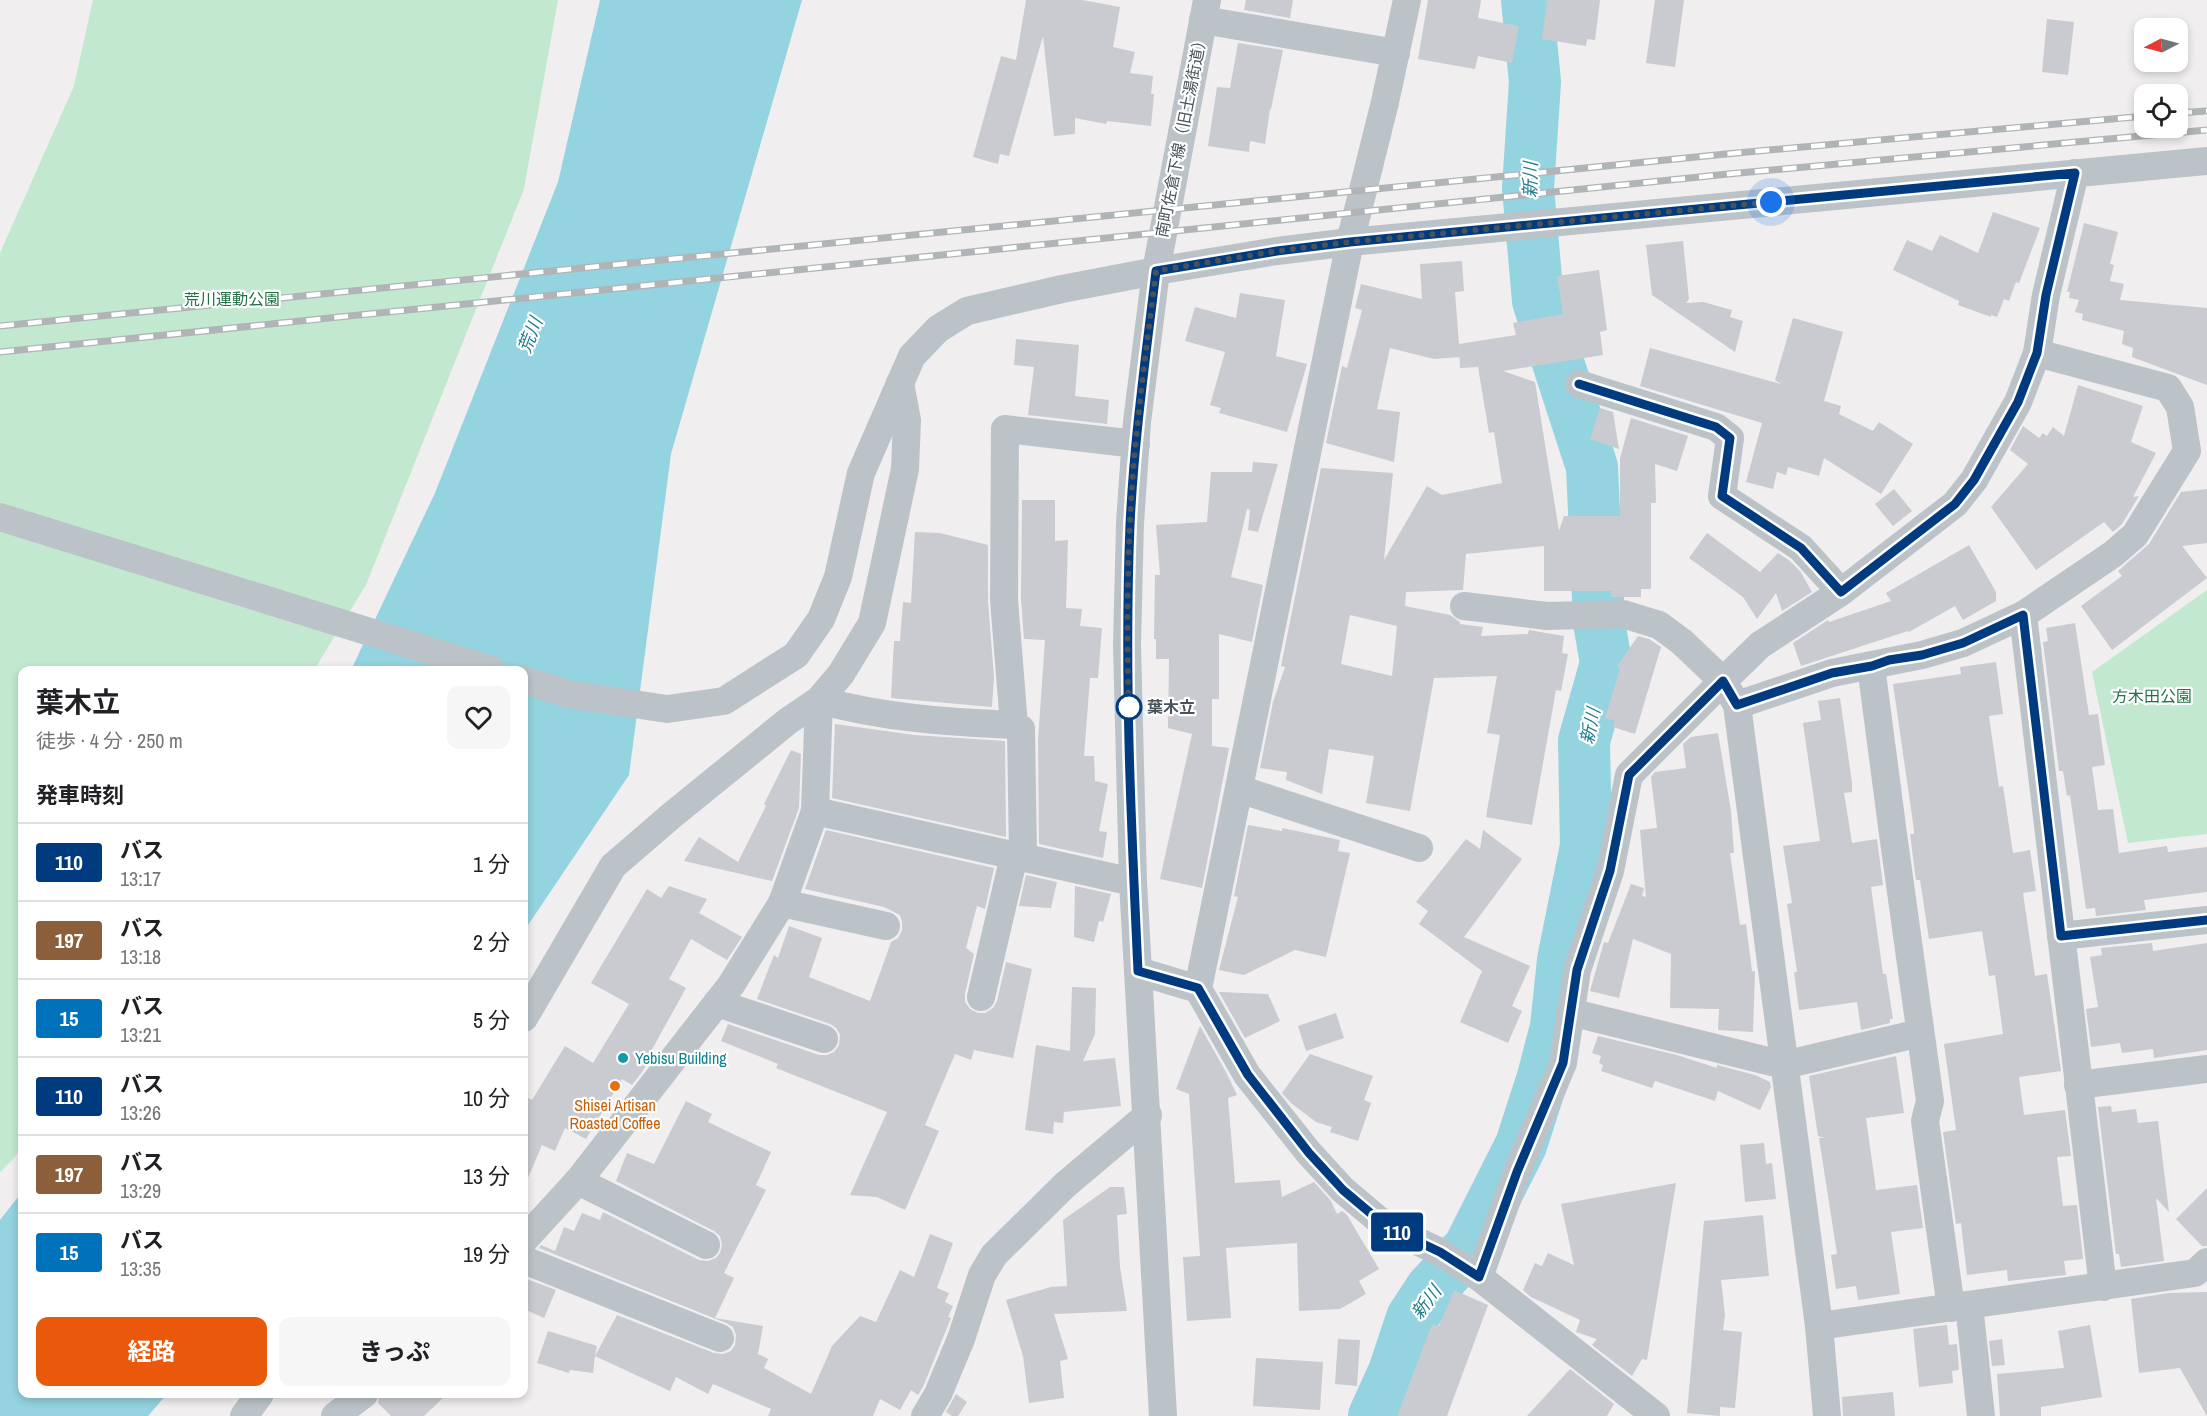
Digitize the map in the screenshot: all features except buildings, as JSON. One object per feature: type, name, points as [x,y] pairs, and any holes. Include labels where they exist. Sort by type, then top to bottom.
[{"type":"street","points":[[1407,0],[1350,242],[1198,988],[1248,1075],[1302,1145],[1336,1183],[1387,1227],[1440,1252],[1475,1274],[1655,1416]]},
{"type":"street","points":[[1205,10],[1396,53]]},
{"type":"street","name":"南町佐倉下線（旧土湯街道）","points":[[1163,1416],[1148,1115],[1133,882],[1127,645],[1130,523],[1136,444],[1156,271],[1205,10]]},
{"type":"street","points":[[528,681],[568,694],[667,708],[724,701],[796,655],[821,620],[838,577],[861,473],[912,356],[938,329],[967,311],[1062,289],[1156,271],[1277,251],[1350,242],[2207,161]]},
{"type":"street","points":[[1475,1274],[1563,1063],[1577,970],[1610,871],[1629,775],[1730,693],[1761,645],[1841,592],[1955,504],[1974,480],[2018,402],[2037,353],[2046,295],[2075,173]]},
{"type":"street","points":[[1730,693],[1872,666],[1963,643],[2023,615],[2113,554],[2135,536],[2197,453],[2180,407],[2168,388],[2037,353]]},
{"type":"street","points":[[528,1011],[613,866],[680,809],[788,722],[819,700],[842,674],[872,623],[905,469],[907,420],[900,383]]},
{"type":"street","points":[[1579,384],[1716,427],[1730,438],[1722,496],[1801,548],[1841,592]]},
{"type":"street","points":[[1014,725],[1004,600],[1005,429],[1136,444]]},
{"type":"street","points":[[0,517],[479,666]]},
{"type":"street","points":[[1464,606],[1547,616],[1623,614],[1659,625],[1682,642],[1730,693],[1784,1065],[1819,1326],[1827,1416]]},
{"type":"street","points":[[2023,615],[2103,1287]]},
{"type":"street","points":[[1872,666],[1930,1101],[1925,1121],[1982,1416]]},
{"type":"street","points":[[819,700],[856,710],[949,722],[1014,725],[1021,729],[1019,856],[981,997]]},
{"type":"street","points":[[528,1236],[578,1181],[731,985],[782,903],[815,811],[819,700]]},
{"type":"street","points":[[1239,789],[1419,848]]},
{"type":"street","points":[[815,811],[1133,882]]},
{"type":"street","points":[[782,903],[886,926]]},
{"type":"street","points":[[2061,936],[2207,920]]},
{"type":"street","points":[[1138,971],[1198,988]]},
{"type":"street","points":[[717,1003],[824,1039]]},
{"type":"street","points":[[1570,1012],[1784,1065],[1920,1033]]},
{"type":"street","points":[[2078,1085],[2207,1069]]},
{"type":"street","points":[[925,1416],[938,1394],[961,1339],[982,1275],[994,1255],[1065,1185],[1148,1115]]},
{"type":"street","points":[[578,1181],[706,1245]]},
{"type":"street","points":[[528,1262],[720,1338]]},
{"type":"street","points":[[1819,1326],[2195,1273],[2207,1263]]},
{"type":"street","points":[[244,1416],[257,1398]]},
{"type":"street","points":[[335,1416],[359,1398]]},
{"type":"green space","name":"荒川運動公園","points":[[93,0],[558,0],[524,189],[366,585],[316,666],[18,666],[18,1152],[0,1172],[0,253],[74,86]]},
{"type":"green space","name":"方木田公園","points":[[2207,590],[2207,834],[2128,843],[2092,672]]},
{"type":"water","name":"荒川","points":[[600,0],[802,0],[671,454],[629,775],[528,925],[528,666],[353,666],[435,493],[558,182]]},
{"type":"water","points":[[18,1197],[18,1398],[164,1398],[148,1416],[0,1416],[0,1220]]},
{"type":"waterway","name":"新川","points":[[1374,1416],[1394,1372],[1412,1318],[1431,1289],[1469,1248],[1521,1145],[1543,1077],[1556,1027],[1563,960],[1586,846],[1584,741],[1606,663],[1599,622],[1592,467],[1538,301],[1528,188],[1535,82],[1527,0]]},
{"type":"railway","points":[[2188,112],[2207,111]]},
{"type":"railway","points":[[0,326],[1726,154],[2134,117]]},
{"type":"railway","points":[[0,352],[1728,174],[2207,130]]},
{"type":"bus line","name":"110","points":[[1579,384],[1716,427],[1730,438],[1722,496],[1801,548],[1841,592],[1955,504],[1974,480],[1993,447],[2018,402],[2037,353],[2046,295],[2075,173],[1350,242],[1277,251],[1156,271],[1137,422],[1130,523],[1127,625],[1133,882],[1138,971],[1198,988],[1248,1075],[1309,1153],[1343,1190],[1387,1227],[1440,1252],[1479,1277],[1517,1172],[1563,1063],[1577,970],[1610,871],[1629,775],[1723,681],[1737,705],[1832,673],[1922,655],[1963,643],[2023,615],[2061,936],[2207,920]]},
{"type":"place","name":"葉木立","points":[[1129,707]]},
{"type":"place","name":"Yebisu Building","points":[[623,1058]]},
{"type":"place","name":"Shisei Artisan Roasted Coffee","points":[[615,1086]]},
{"type":"route","points":[[1129,707],[1129,716],[1127,645],[1130,523],[1137,422],[1156,271],[1277,251],[1350,242],[1771,202]]}]
